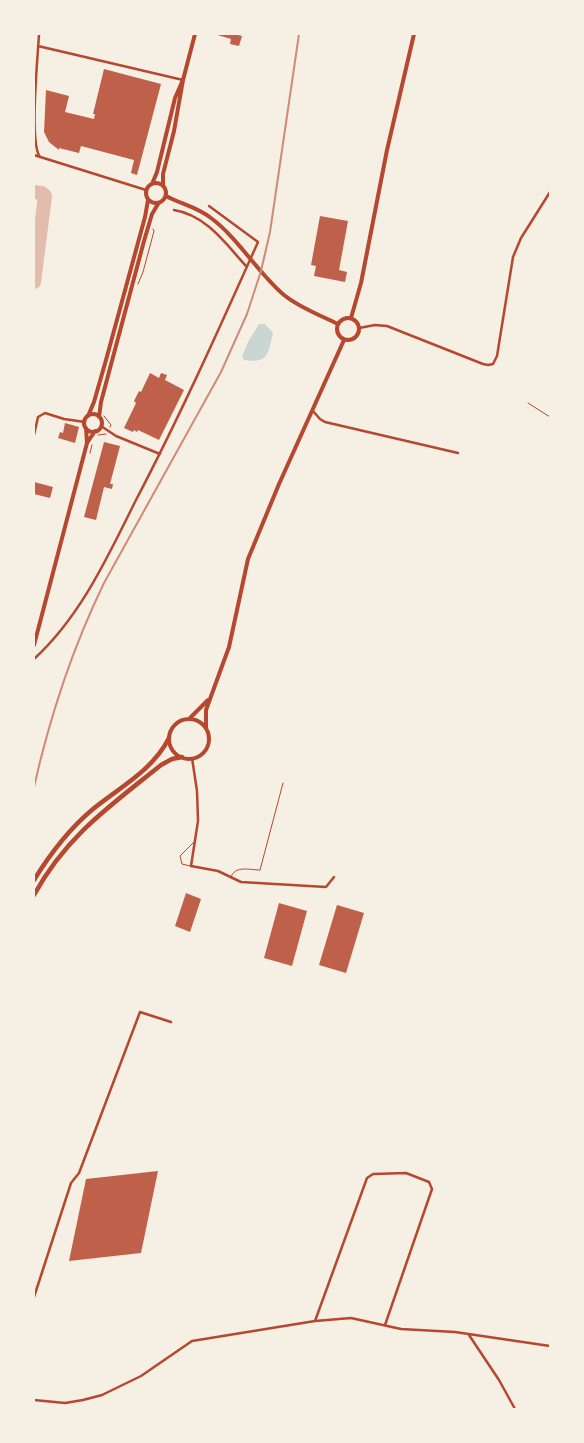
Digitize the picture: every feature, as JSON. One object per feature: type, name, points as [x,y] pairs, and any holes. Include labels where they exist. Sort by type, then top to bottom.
[{"type":"highway","points":[[34,880],[48,858],[68,833],[92,810],[156,759],[169,738]]},
{"type":"highway","points":[[34,895],[54,862],[84,827],[160,765],[172,759],[182,757]]},
{"type":"main road","points":[[162,185],[183,80],[195,34]]},
{"type":"main road","points":[[351,318],[361,283],[386,158],[414,34]]},
{"type":"main road","points":[[34,645],[87,442],[85,422],[94,402],[142,226],[148,200],[146,190],[152,184],[162,152],[174,98],[183,80]]},
{"type":"main road","points":[[148,200],[151,203],[158,204],[164,201],[166,196],[166,190],[162,185],[159,183],[152,184]]},
{"type":"main road","points":[[166,196],[197,209],[212,218],[281,292],[300,305],[338,324]]},
{"type":"main road","points":[[87,442],[101,426],[102,422],[99,417],[100,407],[114,351],[150,224],[158,204]]},
{"type":"main road","points":[[351,318],[356,321],[359,328],[356,337],[344,340],[337,333],[338,324],[344,319],[351,318]]},
{"type":"main road","points":[[206,728],[199,721],[190,718],[181,720],[174,726],[169,738],[171,748],[182,757],[192,758],[201,755],[208,747],[209,737],[206,728],[206,710],[229,647],[248,559],[344,340]]},
{"type":"main road","points":[[88,416],[95,415],[99,417]]},
{"type":"main road","points":[[86,428],[90,431],[95,431]]},
{"type":"main road","points":[[190,718],[210,698]]},
{"type":"street","points":[[39,34],[36,82],[36,147],[40,157]]},
{"type":"street","points":[[38,46],[183,80]]},
{"type":"street","points":[[34,155],[146,190]]},
{"type":"street","points":[[359,328],[375,325],[387,326],[483,364],[490,365],[494,362],[496,356],[513,257],[520,238],[550,192]]},
{"type":"street","points":[[34,659],[46,648],[62,628],[95,582],[160,454],[258,242],[209,206]]},
{"type":"street","points":[[174,210],[189,214],[212,229],[247,267]]},
{"type":"street","points":[[313,412],[325,422],[458,453]]},
{"type":"street","points":[[34,435],[38,417],[45,413],[64,419],[85,422]]},
{"type":"street","points":[[101,426],[116,436],[160,454]]},
{"type":"street","points":[[192,758],[198,809],[196,841],[191,866],[218,872],[241,882],[326,887],[334,877]]},
{"type":"street","points":[[34,1297],[71,1183],[79,1173],[140,1012],[171,1022]]},
{"type":"street","points":[[315,1322],[367,1178],[376,1173],[406,1173],[429,1182],[432,1189],[385,1325]]},
{"type":"street","points":[[34,1400],[65,1402],[102,1395],[141,1376],[192,1341],[351,1318],[401,1330],[455,1332],[550,1346]]},
{"type":"street","points":[[469,1335],[515,1409]]},
{"type":"lane","points":[[230,878],[232,872],[236,870],[260,870],[283,783]]},
{"type":"lane","points":[[191,866],[182,864],[180,856],[196,841]]},
{"type":"path","points":[[136,286],[143,272],[154,231],[150,224]]},
{"type":"path","points":[[528,403],[550,417]]},
{"type":"path","points":[[96,437],[107,434],[111,425],[106,421],[104,414]]},
{"type":"path","points":[[90,453],[93,440]]},
{"type":"shaded area","points":[[259,324],[265,324],[273,333],[266,356],[258,360],[244,360],[242,357],[248,342]]},
{"type":"building","points":[[214,34],[239,34],[242,36],[239,46],[230,44],[231,39]]},
{"type":"building","points":[[104,69],[161,84],[137,175],[131,173],[134,160],[81,146],[79,153],[59,148],[59,150],[49,142],[44,132],[46,90],[69,96],[65,112],[94,119],[95,114],[93,114]]},
{"type":"building","points":[[320,216],[348,221],[339,270],[347,272],[345,282],[314,276],[316,266],[311,265]]},
{"type":"building","points":[[150,373],[159,378],[161,373],[167,375],[165,380],[184,390],[159,440],[138,430],[133,432],[124,428],[136,403],[134,401],[139,391],[141,392]]},
{"type":"building","points":[[65,423],[79,427],[75,443],[58,438],[60,432],[63,433]]},
{"type":"building","points":[[104,442],[120,446],[110,484],[113,484],[112,489],[104,487],[96,520],[84,517]]},
{"type":"building","points":[[34,482],[53,487],[50,498],[34,494]]},
{"type":"building","points":[[186,893],[201,899],[190,932],[175,926]]},
{"type":"building","points":[[279,903],[307,911],[292,966],[264,958]]},
{"type":"building","points":[[337,905],[364,913],[346,973],[319,965]]},
{"type":"building","points":[[158,1171],[141,1253],[69,1261],[86,1179]]},
{"type":"taxiway","points":[[34,192],[42,193],[45,196],[34,282]]},
{"type":"railway","points":[[34,787],[47,734],[63,683],[92,608],[221,372],[247,314],[261,271],[270,232],[299,34]]}]
